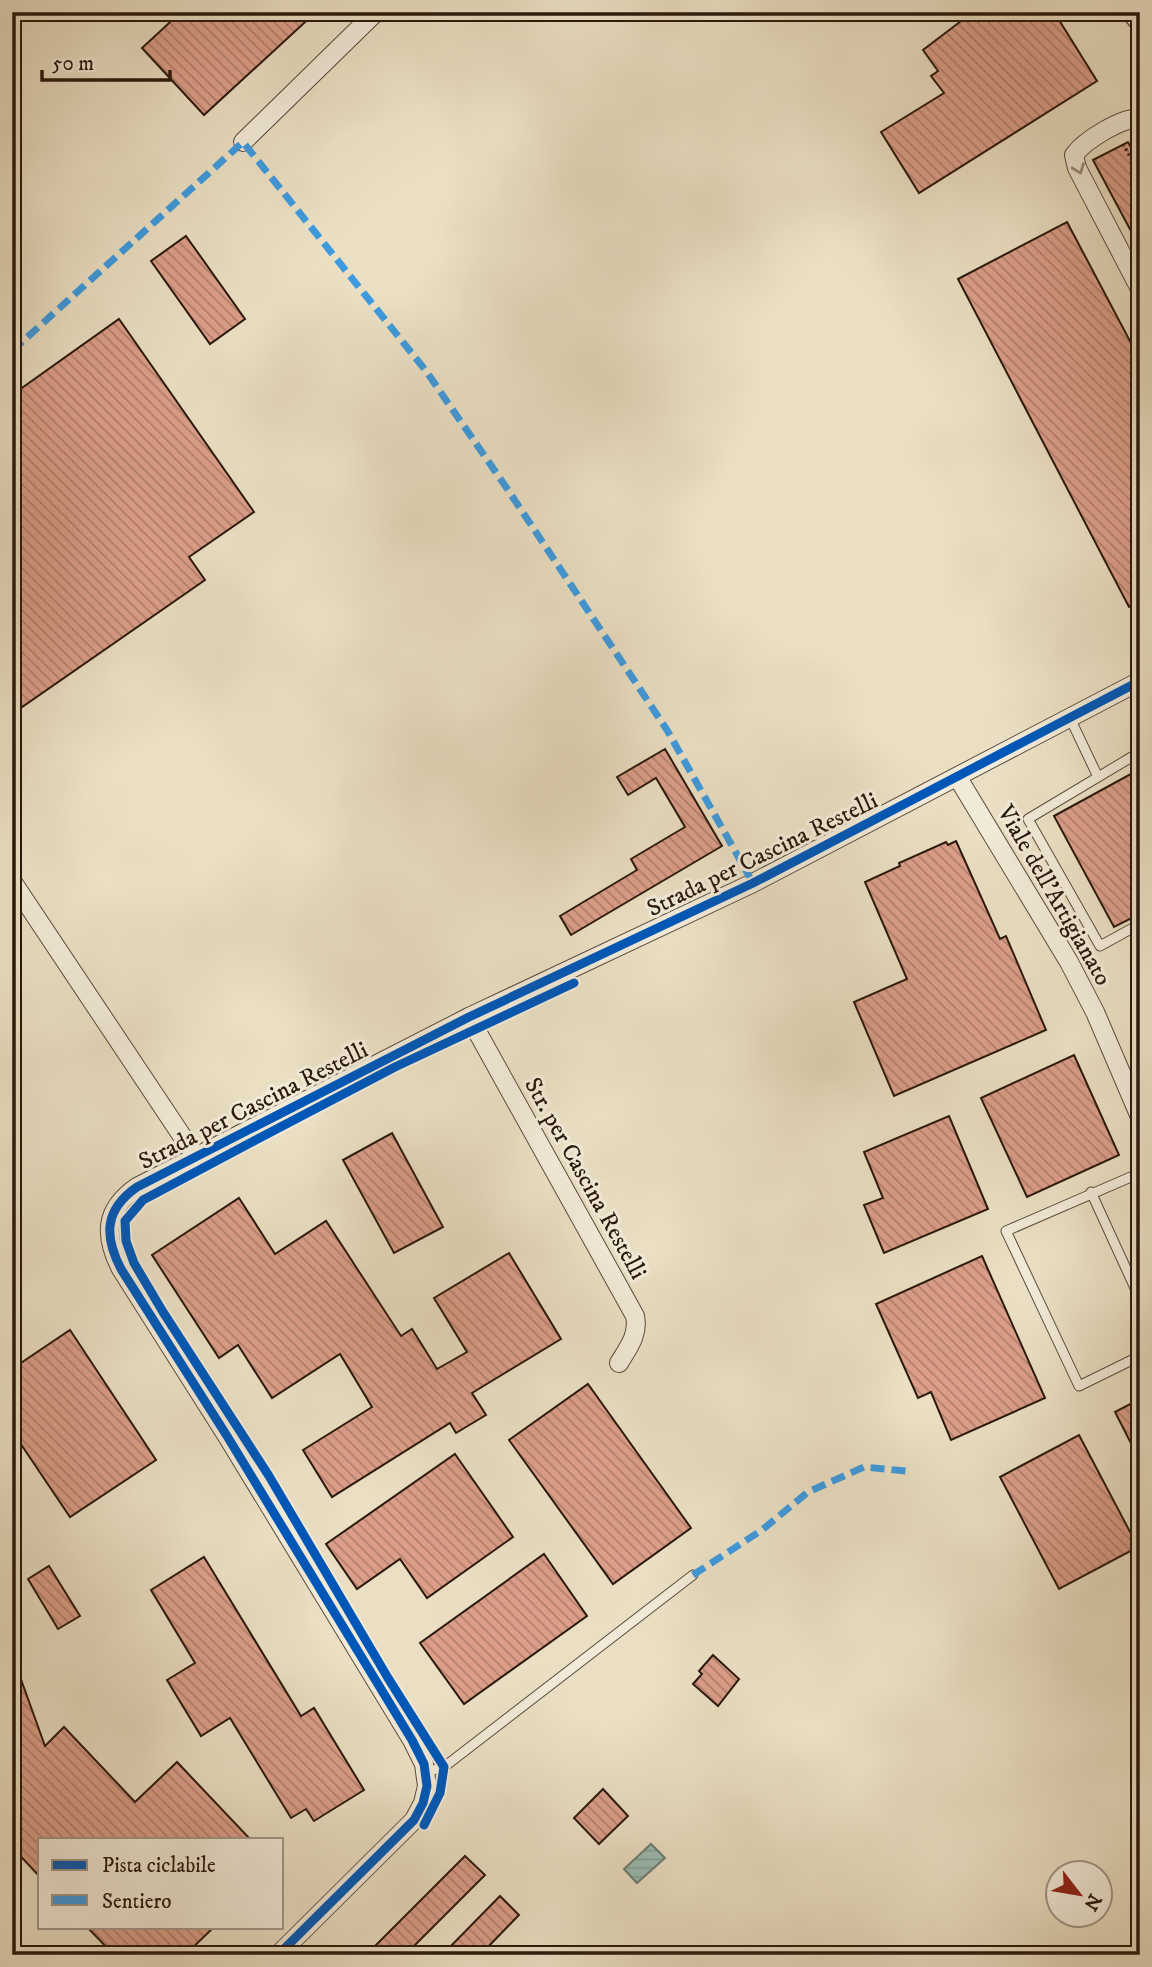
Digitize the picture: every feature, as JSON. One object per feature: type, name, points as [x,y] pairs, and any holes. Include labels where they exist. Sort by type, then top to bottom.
[{"type":"street","points":[[243,142],[376,12]]},
{"type":"street","points":[[1133,12],[1140,21]]},
{"type":"street","points":[[1140,118],[1129,118],[1082,144],[1074,155],[1077,167],[1140,289]]},
{"type":"street","name":"Strada per Cascina Restelli","points":[[426,1772],[412,1740],[227,1436],[121,1269],[109,1235],[111,1219],[124,1197],[137,1187],[469,1017],[753,883],[1140,681]]},
{"type":"street","name":"Viale dell'Artigianato","points":[[958,778],[1069,962],[1095,1012],[1140,1117]]},
{"type":"street","points":[[12,881],[196,1157]]},
{"type":"street","name":"Str. per Cascina Restelli","points":[[469,1017],[635,1316],[637,1327],[633,1340],[619,1363]]},
{"type":"street","points":[[278,1955],[407,1830],[423,1803],[427,1786],[426,1772]]},
{"type":"lane","points":[[1070,718],[1098,777]]},
{"type":"lane","points":[[1140,752],[1028,818],[1100,946],[1140,924]]},
{"type":"lane","points":[[1140,1173],[1006,1231],[1079,1386],[1140,1356]]},
{"type":"lane","points":[[1091,1192],[1140,1299]]},
{"type":"lane","points":[[426,1772],[444,1767],[693,1575]]},
{"type":"path","points":[[1124,144],[1140,174]]},
{"type":"water","points":[[651,1844],[665,1858],[637,1883],[624,1869]]},
{"type":"building","points":[[181,12],[316,12],[204,115],[142,48]]},
{"type":"building","points":[[973,12],[1054,12],[1097,81],[919,193],[881,132],[944,93],[931,76],[938,71],[923,50]]},
{"type":"building","points":[[1128,142],[1140,164],[1140,248],[1093,160]]},
{"type":"building","points":[[1067,222],[1140,360],[1140,601],[1129,607],[958,279]]},
{"type":"building","points":[[186,236],[245,319],[210,344],[151,261]]},
{"type":"building","points":[[119,319],[254,512],[189,557],[205,580],[12,714],[12,395]]},
{"type":"building","points":[[665,749],[722,846],[571,935],[560,916],[637,870],[631,859],[685,827],[656,778],[628,795],[617,777]]},
{"type":"building","points":[[1140,769],[1140,914],[1114,927],[1054,816]]},
{"type":"building","points":[[956,841],[1000,939],[1006,936],[1046,1030],[894,1096],[854,1002],[907,979],[865,882],[900,866],[899,863],[946,842],[948,845]]},
{"type":"building","points":[[1074,1055],[1119,1155],[1027,1197],[981,1098]]},
{"type":"building","points":[[949,1116],[988,1209],[884,1253],[864,1205],[883,1198],[864,1152]]},
{"type":"building","points":[[392,1133],[443,1227],[394,1253],[343,1160]]},
{"type":"building","points":[[239,1198],[275,1254],[326,1221],[401,1336],[412,1329],[437,1369],[467,1352],[434,1298],[509,1253],[561,1339],[472,1393],[486,1415],[456,1433],[450,1423],[332,1497],[303,1450],[372,1407],[340,1354],[272,1398],[238,1345],[219,1358],[152,1255]]},
{"type":"building","points":[[982,1256],[1045,1398],[951,1440],[931,1392],[918,1398],[876,1304]]},
{"type":"building","points":[[70,1330],[156,1460],[70,1517],[12,1431],[12,1369]]},
{"type":"building","points":[[588,1384],[691,1528],[613,1584],[509,1440]]},
{"type":"building","points":[[1140,1399],[1140,1461],[1115,1412]]},
{"type":"building","points":[[1079,1435],[1138,1547],[1059,1589],[1000,1477]]},
{"type":"building","points":[[455,1454],[513,1537],[427,1598],[400,1559],[357,1589],[326,1544]]},
{"type":"building","points":[[544,1554],[587,1616],[464,1704],[420,1643]]},
{"type":"building","points":[[204,1557],[301,1716],[314,1708],[364,1790],[314,1821],[306,1809],[291,1818],[230,1718],[201,1736],[167,1680],[195,1663],[151,1590]]},
{"type":"building","points":[[49,1566],[80,1616],[58,1629],[28,1579]]},
{"type":"building","points":[[713,1655],[739,1679],[718,1706],[693,1684],[702,1674],[699,1671]]},
{"type":"building","points":[[14,1660],[45,1746],[64,1727],[135,1802],[177,1762],[249,1838],[38,1838],[38,1875],[12,1847]]},
{"type":"building","points":[[603,1789],[628,1816],[599,1844],[574,1818]]},
{"type":"building","points":[[465,1856],[485,1875],[405,1955],[382,1955],[374,1947]]},
{"type":"building","points":[[500,1896],[519,1915],[481,1955],[442,1955]]},
{"type":"building","points":[[88,1928],[213,1928],[185,1955],[114,1955]]},
{"type":"marked path","points":[[12,351],[243,142],[426,371],[508,490],[667,730],[753,883]]},
{"type":"marked path","points":[[693,1575],[762,1530],[808,1492],[864,1467],[906,1471]]},
{"type":"cycle path","points":[[278,1955],[414,1820],[423,1803],[427,1786],[424,1764],[227,1436],[121,1269],[110,1235],[110,1224],[118,1205],[137,1187],[469,1017],[753,883],[1140,681]]},
{"type":"cycle path","points":[[424,1825],[440,1793],[444,1767],[388,1678],[269,1476],[134,1263],[126,1241],[125,1221],[143,1200],[250,1143],[395,1067],[574,983]]}]
